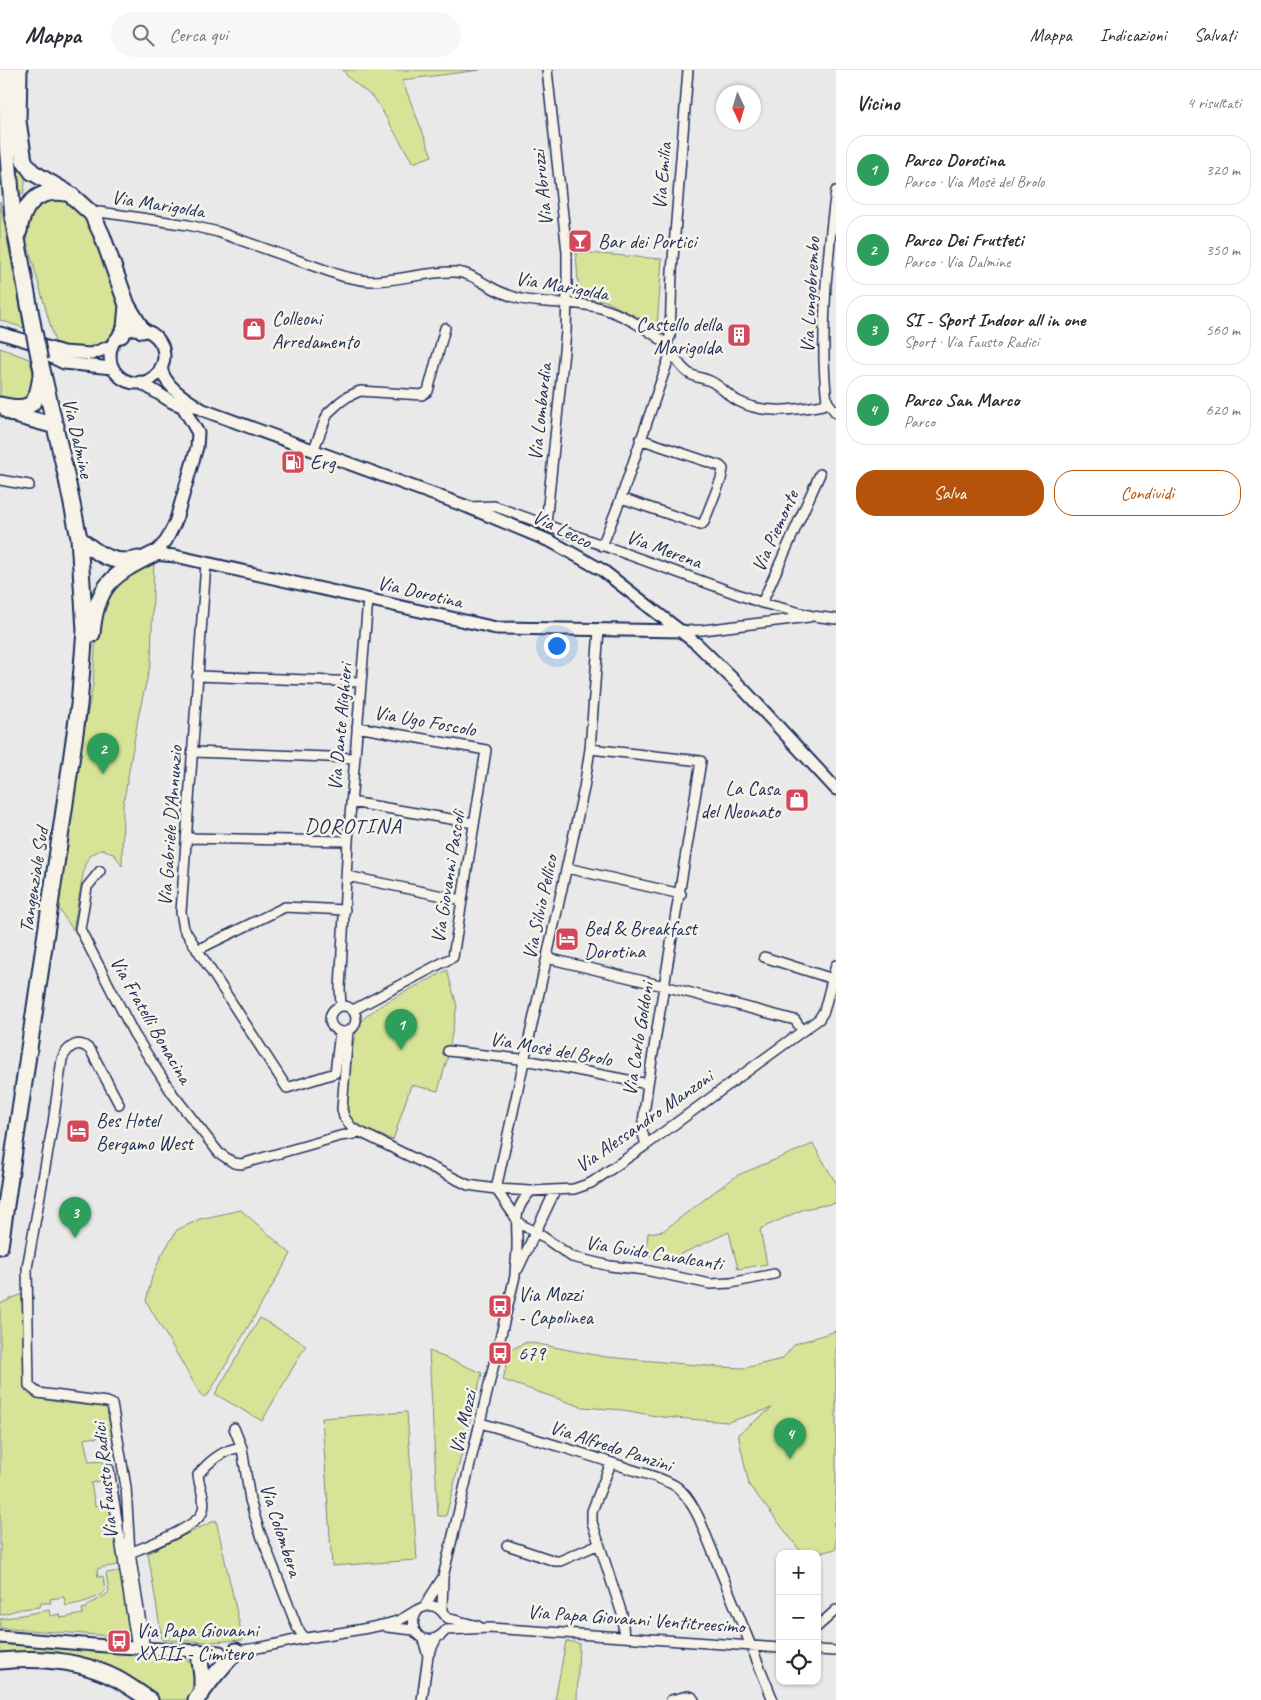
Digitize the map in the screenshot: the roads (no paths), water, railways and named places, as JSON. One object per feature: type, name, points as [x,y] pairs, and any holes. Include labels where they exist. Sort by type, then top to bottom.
[{"type":"highway","name":"Via Dalmine","points":[[6,70],[5,167],[34,332],[79,538],[84,640],[79,705],[63,817]]},
{"type":"highway","points":[[19,70],[18,121],[24,160],[32,172],[71,195],[92,214],[102,235],[127,304],[142,330]]},
{"type":"highway","points":[[30,203],[32,172]]},
{"type":"highway","points":[[17,242],[22,215],[30,203],[48,193],[55,192],[71,195]]},
{"type":"highway","points":[[117,341],[125,328],[127,304]]},
{"type":"highway","points":[[0,406],[22,408],[31,404],[38,394],[41,365]]},
{"type":"highway","points":[[0,406],[19,416],[56,426]]},
{"type":"highway","points":[[79,538],[89,547],[110,559],[133,560],[154,554]]},
{"type":"highway","points":[[63,817],[74,774],[88,694],[95,613],[101,595],[109,582],[127,568],[154,554]]},
{"type":"highway","name":"Tangenziale Sud","points":[[0,1246],[63,817]]},
{"type":"highway","points":[[199,1697],[236,1651]]},
{"type":"highway","points":[[199,1652],[202,1677],[199,1697]]},
{"type":"highway","points":[[216,1674],[220,1652]]},
{"type":"highway","points":[[0,1662],[37,1659],[78,1665],[116,1679],[150,1700]]},
{"type":"main road","points":[[4,334],[63,352],[91,354],[117,341],[131,330],[142,330],[156,338],[160,344],[163,359],[161,367],[150,379],[140,382],[124,380],[112,368],[110,357],[117,341]]},
{"type":"main road","points":[[4,334],[64,363],[112,368]]},
{"type":"main road","name":"Via Lecco","points":[[161,367],[162,374],[177,392],[203,410],[468,507],[552,542],[602,570],[683,631],[745,691],[836,789]]},
{"type":"main road","name":"Via Lecco","points":[[140,382],[172,402],[194,411],[203,410]]},
{"type":"main road","points":[[154,554],[166,541],[176,523],[197,447],[198,434],[184,407]]},
{"type":"main road","name":"Via Dorotina","points":[[154,554],[176,556],[496,628],[683,631]]},
{"type":"main road","points":[[0,1637],[141,1649],[220,1652]]},
{"type":"street","name":"Via Abruzzi","points":[[546,70],[567,252],[566,303]]},
{"type":"street","name":"Via Emilia","points":[[602,546],[621,498],[669,348],[672,272],[688,70]]},
{"type":"street","name":"Via Lungobrembo","points":[[827,400],[824,367],[824,330],[829,253],[836,191]]},
{"type":"street","name":"Via Marigolda","points":[[92,214],[99,212],[188,225],[218,232],[342,276],[356,279],[375,281],[431,273],[458,272],[468,275],[504,294],[521,299],[607,309],[629,320],[669,348],[679,365],[694,377],[711,381],[734,399],[767,410],[795,411],[823,405],[827,400]]},
{"type":"street","name":"Via Lombardia","points":[[546,524],[566,332],[566,303]]},
{"type":"street","points":[[313,451],[328,413],[347,397],[360,391],[422,395],[428,391],[446,328]]},
{"type":"street","points":[[827,400],[836,413]]},
{"type":"street","points":[[621,498],[701,525],[704,522],[721,479],[723,470],[720,466],[640,439]]},
{"type":"street","name":"Via Piemonte","points":[[762,603],[820,474]]},
{"type":"street","points":[[0,480],[29,484]]},
{"type":"street","name":"Via Merena","points":[[468,507],[494,506],[762,603],[813,616],[836,619]]},
{"type":"street","name":"Via Gabriele D'Annunzio","points":[[206,563],[181,921],[197,950],[287,1088],[336,1073],[344,1032]]},
{"type":"street","name":"Via Dante Alighieri","points":[[344,1032],[332,1026],[330,1015],[334,1009],[340,1006],[348,841],[368,599]]},
{"type":"street","points":[[762,603],[773,609],[775,614],[764,623]]},
{"type":"street","name":"Via Merena","points":[[683,631],[813,616]]},
{"type":"street","name":"Via Silvio Pellico","points":[[496,1189],[567,868],[590,749],[599,630]]},
{"type":"street","points":[[197,676],[361,682]]},
{"type":"street","name":"Via Ugo Foscolo","points":[[357,726],[486,750]]},
{"type":"street","name":"Via Carlo Goldoni","points":[[590,749],[701,762],[681,894],[648,1084],[642,1130],[646,1145]]},
{"type":"street","name":"Via Giovanni Pascoli","points":[[353,1010],[453,957],[486,750]]},
{"type":"street","points":[[193,752],[355,758]]},
{"type":"street","points":[[351,802],[474,823]]},
{"type":"street","points":[[187,838],[348,841]]},
{"type":"street","points":[[567,868],[681,894]]},
{"type":"street","name":"Via Fratelli Bonacina","points":[[100,871],[88,888],[80,929],[134,1034],[172,1093],[219,1153],[234,1163],[241,1164],[358,1132]]},
{"type":"street","points":[[346,876],[462,900]]},
{"type":"street","points":[[197,950],[285,907],[345,910]]},
{"type":"street","points":[[764,957],[833,979],[836,965]]},
{"type":"street","points":[[547,958],[795,1020],[802,1030]]},
{"type":"street","name":"Via Alessandro Manzoni","points":[[344,1032],[342,1109],[348,1124],[358,1132],[468,1185],[531,1191],[574,1189],[591,1183],[646,1145],[822,1016],[833,979]]},
{"type":"street","points":[[340,1006],[353,1010],[356,1021],[354,1027],[344,1032]]},
{"type":"street","name":"Via Fausto Radici","points":[[119,1104],[91,1051],[84,1045],[72,1045],[62,1060],[53,1123],[27,1268],[29,1386],[38,1393],[112,1404],[126,1487],[130,1554],[141,1649]]},
{"type":"street","name":"Via Mosè del Brolo","points":[[448,1051],[524,1061],[648,1084]]},
{"type":"street","points":[[496,1189],[520,1224],[536,1232]]},
{"type":"street","name":"Via Mozzi","points":[[443,1577],[515,1276],[516,1219],[523,1199],[531,1191]]},
{"type":"street","name":"Via Mozzi","points":[[515,1276],[554,1191]]},
{"type":"street","name":"Via Guido Cavalcanti","points":[[536,1232],[572,1257],[610,1266],[662,1273],[710,1284],[731,1283],[774,1274]]},
{"type":"street","name":"Via Alfredo Panzini","points":[[481,1423],[612,1463],[675,1486],[684,1494],[693,1504],[773,1700]]},
{"type":"street","name":"Via Colombera","points":[[234,1428],[242,1448],[250,1500],[259,1530],[297,1627],[305,1639]]},
{"type":"street","points":[[130,1554],[195,1522],[203,1513],[204,1504],[198,1484],[198,1475],[220,1455],[235,1448],[242,1448]]},
{"type":"street","points":[[612,1463],[592,1511],[592,1522],[622,1614],[624,1636]]},
{"type":"street","points":[[109,1469],[141,1649]]},
{"type":"street","points":[[507,1545],[560,1561],[599,1544]]},
{"type":"street","points":[[436,1639],[423,1639],[414,1630],[413,1623],[414,1616],[443,1577]]},
{"type":"street","points":[[422,1700],[428,1656],[436,1639],[446,1630],[443,1577]]},
{"type":"street","name":"Via Papa Giovanni Ventitreesimo","points":[[421,1609],[434,1606],[444,1614],[490,1628]]},
{"type":"street","points":[[220,1652],[379,1627],[401,1620],[421,1609]]},
{"type":"street","points":[[821,1623],[836,1610]]},
{"type":"street","points":[[379,1627],[414,1630]]},
{"type":"street","name":"Via Papa Giovanni Ventitreesimo","points":[[446,1630],[490,1628],[776,1648]]},
{"type":"street","points":[[423,1639],[428,1656]]},
{"type":"street","points":[[821,1650],[836,1651]]},
{"type":"street","points":[[671,1700],[687,1696],[692,1697],[694,1700]]},
{"type":"place","name":"Bar dei Portici","points":[[580,241]]},
{"type":"place","name":"Colleoni Arredamento","points":[[254,329]]},
{"type":"place","name":"Castello della Marigolda","points":[[739,335]]},
{"type":"place","name":"Erg","points":[[293,462]]},
{"type":"place","name":"Parco Dei Frutteti","points":[[103,774]]},
{"type":"place","name":"La Casa del Neonato","points":[[797,800]]},
{"type":"place","name":"Bed & Breakfast Dorotina","points":[[567,939]]},
{"type":"place","name":"Parco Dorotina","points":[[401,1050]]},
{"type":"place","name":"Bes Hotel Bergamo West","points":[[78,1131]]},
{"type":"place","name":"SI - Sport Indoor all in one","points":[[75,1238]]},
{"type":"place","name":"Via Mozzi - Capolinea","points":[[500,1306]]},
{"type":"place","name":"679","points":[[500,1353]]},
{"type":"place","name":"Parco San Marco","points":[[790,1459]]},
{"type":"place","name":"Via Papa Giovanni XXIII - Cimitero","points":[[119,1641]]},
{"type":"district","name":"DOROTINA","points":[[353,826]]}]
